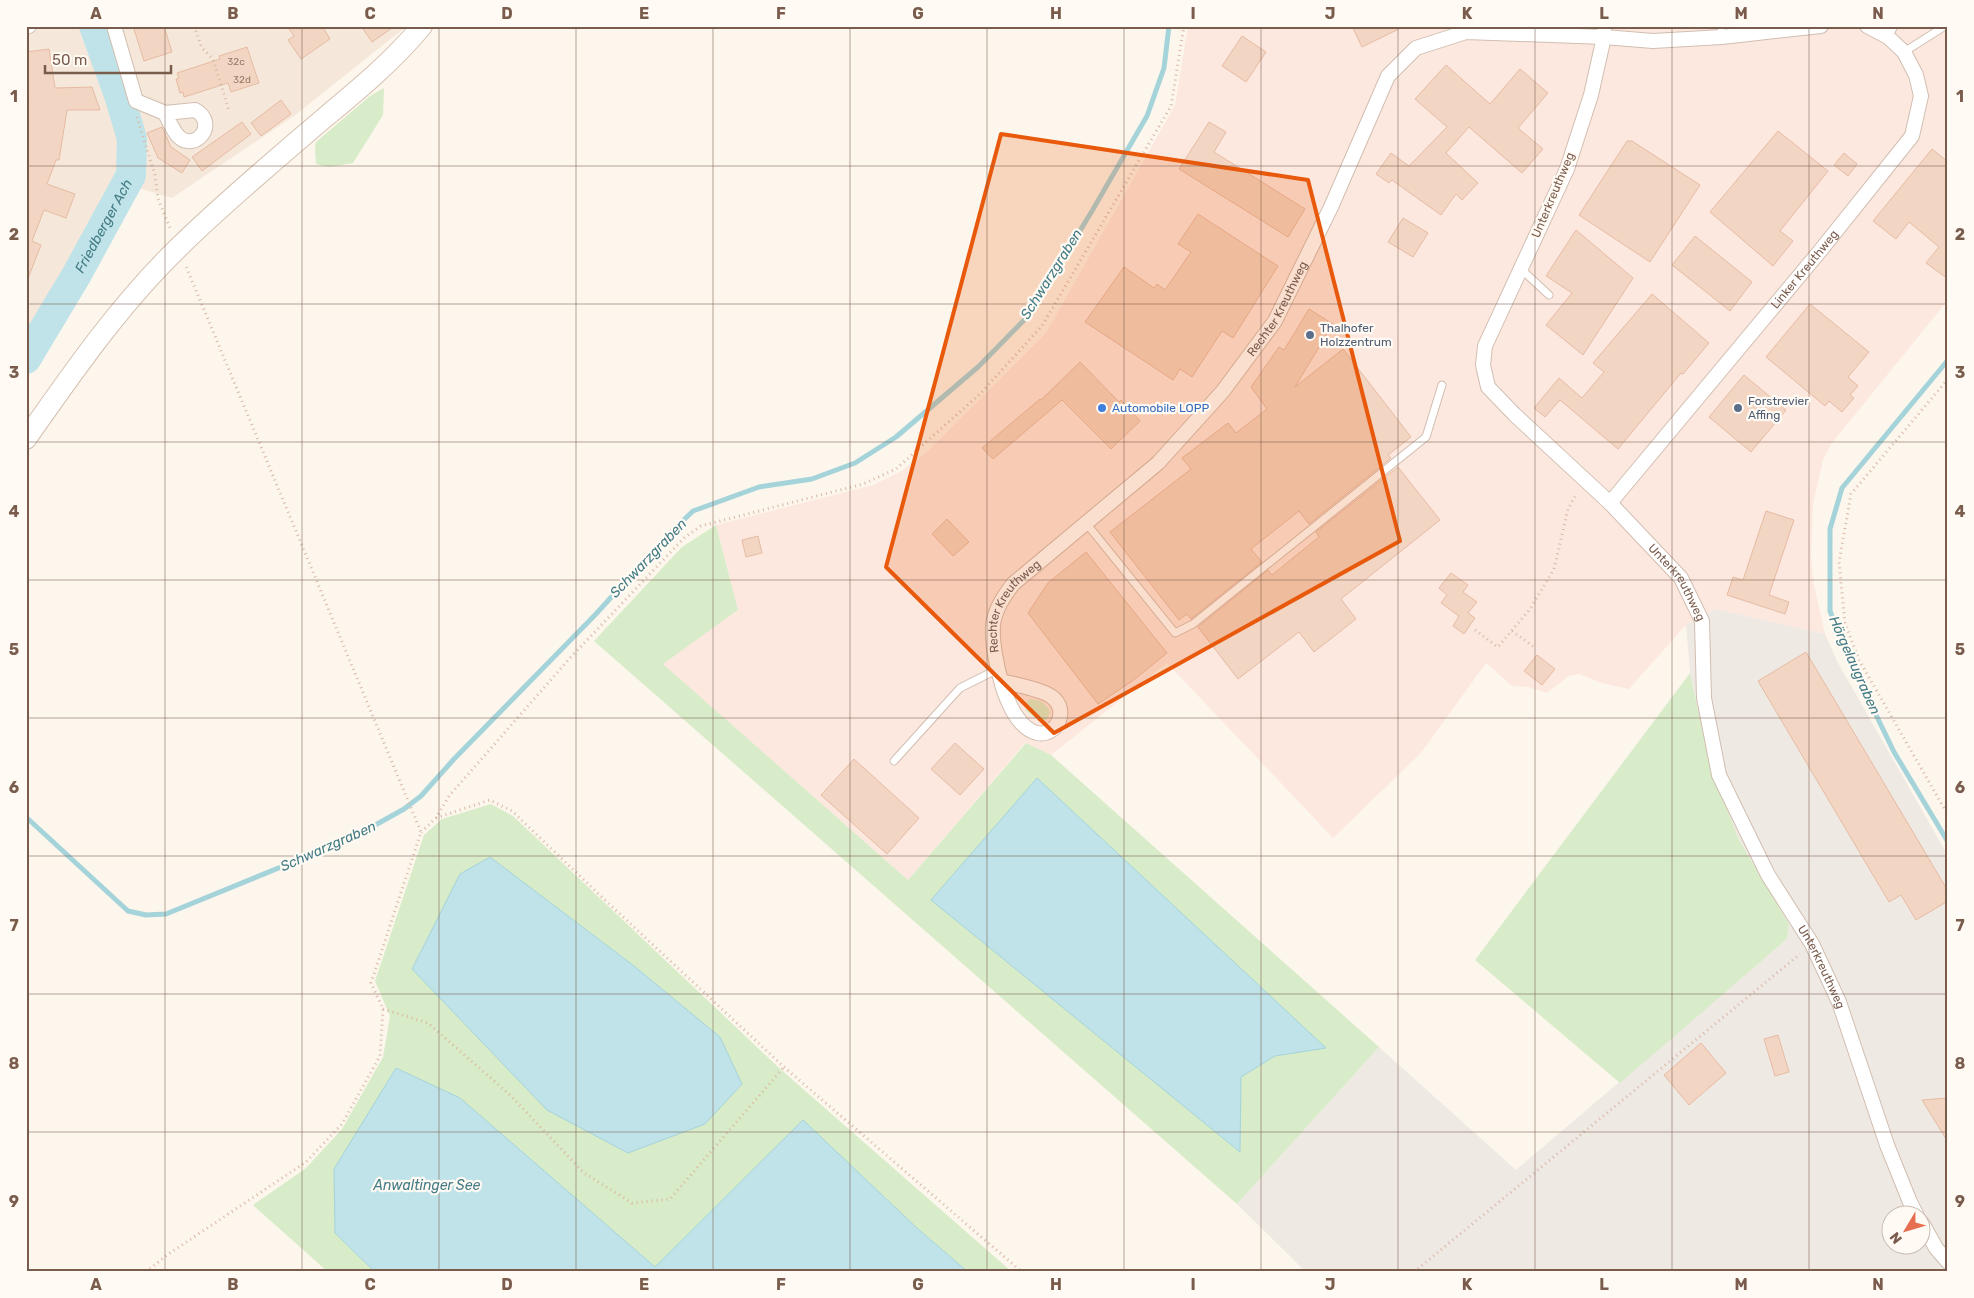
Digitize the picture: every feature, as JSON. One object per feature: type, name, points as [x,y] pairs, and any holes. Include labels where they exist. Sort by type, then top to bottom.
[{"type":"main road","points":[[26,439],[126,303],[178,247],[273,162],[386,66],[422,26]]},
{"type":"street","points":[[114,26],[136,101],[165,113]]},
{"type":"street","points":[[1604,32],[1654,42],[1721,32],[1821,26]]},
{"type":"street","name":"Linker Kreuthweg","points":[[1610,504],[1820,251],[1912,136],[1921,96],[1916,75],[1891,32],[1867,26]]},
{"type":"street","name":"Rechter Kreuthweg","points":[[1000,675],[1050,695],[1059,704],[1061,711],[1058,724],[1048,732],[1035,732],[1019,720],[1012,710],[1000,675],[995,659],[993,625],[1004,595],[1013,584],[1158,464],[1223,391],[1275,321],[1331,207],[1388,76],[1416,48],[1466,32],[1604,32]]},
{"type":"street","name":"Unterkreuthweg","points":[[1604,32],[1591,95],[1567,169],[1485,346],[1483,365],[1488,387],[1610,504],[1681,578],[1702,621],[1704,698],[1719,775],[1768,875],[1812,944],[1839,1002],[1887,1145],[1912,1206]]},
{"type":"street","points":[[1932,1241],[1948,1262]]},
{"type":"lane","points":[[1931,26],[1931,35]]},
{"type":"lane","points":[[1904,52],[1945,26]]},
{"type":"lane","points":[[1521,269],[1549,295]]},
{"type":"lane","points":[[1086,524],[1175,633],[1193,624],[1426,437],[1442,386]]},
{"type":"lane","points":[[894,761],[960,688],[1000,675]]},
{"type":"path","points":[[194,26],[202,48],[213,59],[229,111]]},
{"type":"path","points":[[146,1272],[167,1255],[306,1162],[342,1124],[380,1056],[383,1009],[371,983],[421,832],[436,818],[449,796],[570,658],[685,537],[701,526],[863,484],[896,469],[980,393],[1042,326],[1171,106],[1184,26]]},
{"type":"path","points":[[136,101],[136,113],[155,175],[158,199],[421,832]]},
{"type":"path","points":[[1948,379],[1851,494],[1838,562],[1845,623],[1859,660],[1948,815]]},
{"type":"path","points":[[1476,630],[1498,647],[1530,609],[1554,568],[1568,509],[1584,480]]},
{"type":"path","points":[[1512,631],[1534,647]]},
{"type":"path","points":[[436,818],[490,800],[512,811],[784,1067],[1022,1272]]},
{"type":"path","points":[[1414,1272],[1812,944]]},
{"type":"path","points":[[383,1009],[428,1024],[510,1095],[584,1173],[632,1203],[670,1199],[784,1067]]},
{"type":"highlighted area","points":[[1001,134],[1308,180],[1400,541],[1054,733],[886,567]]},
{"type":"shaded area","points":[[26,26],[407,26],[294,116],[172,198],[115,181],[26,334]]},
{"type":"shaded area","points":[[1188,26],[1948,26],[1948,300],[1832,443],[1823,460],[1813,504],[1811,557],[1814,585],[1825,634],[1715,609],[1686,625],[1629,689],[1602,683],[1579,674],[1569,676],[1547,693],[1528,687],[1512,686],[1486,663],[1421,753],[1333,838],[1167,663],[1051,755],[1025,743],[908,880],[662,664],[738,610],[716,525],[873,485],[900,472],[928,451],[1046,333],[1175,105]]},
{"type":"shaded area","points":[[1715,609],[1825,634],[1837,661],[1948,856],[1948,1272],[1306,1272],[1237,1204],[1379,1047],[1516,1170],[1787,939],[1789,924],[1739,840],[1710,765],[1690,673],[1686,625]]},
{"type":"green space","points":[[384,88],[383,115],[353,163],[329,167],[316,164],[316,142],[370,96]]},
{"type":"green space","points":[[716,525],[738,610],[663,664],[908,880],[1026,743],[1051,755],[1379,1047],[1237,1204],[594,641],[682,547]],"holes":[[[1036,779],[1325,1048],[1275,1056],[1241,1077],[1240,1152]]]},
{"type":"green space","points":[[1690,673],[1710,765],[1739,840],[1789,924],[1787,939],[1620,1083],[1475,960]]},
{"type":"green space","points":[[1029,699],[1045,704],[1050,713],[1046,720],[1040,722],[1026,711],[1025,704]]},
{"type":"green space","points":[[491,804],[513,816],[778,1067],[1012,1272],[968,1272],[918,1229],[803,1120],[655,1267],[460,1099],[335,1233],[375,1272],[328,1272],[253,1205],[305,1169],[342,1129],[383,1057],[390,1016],[375,981],[424,835],[442,819]],"holes":[[[490,858],[634,966],[720,1037],[460,874]]]},
{"type":"water","points":[[1037,778],[1326,1048],[1275,1056],[1241,1077],[1240,1152],[931,900]]},
{"type":"water","points":[[490,857],[634,966],[720,1037],[742,1084],[705,1124],[628,1153],[547,1110],[412,969],[460,874]]},
{"type":"water","name":"Anwaltinger See","points":[[396,1068],[460,1098],[655,1267],[803,1120],[918,1229],[968,1272],[375,1272],[335,1233],[334,1169]]},
{"type":"building","points":[[133,26],[164,26],[172,52],[144,61]]},
{"type":"building","points":[[287,26],[322,26],[330,39],[301,59],[288,40],[294,36]]},
{"type":"building","points":[[361,26],[395,26],[372,42]]},
{"type":"building","points":[[1352,26],[1405,26],[1362,47]]},
{"type":"building","points":[[1242,36],[1266,52],[1246,82],[1222,66]]},
{"type":"building","points":[[247,47],[259,83],[231,92],[228,83],[184,97],[183,92],[180,93],[176,79],[179,78],[177,73],[220,59],[219,56]]},
{"type":"building","points":[[49,49],[55,88],[92,87],[100,110],[67,110],[59,160],[56,160],[47,184],[75,194],[66,218],[44,210],[32,241],[41,245],[27,281],[26,115],[29,98],[26,98],[26,52]]},
{"type":"building","points":[[1446,65],[1490,104],[1520,69],[1548,93],[1518,128],[1543,149],[1522,173],[1469,127],[1446,153],[1478,183],[1462,200],[1456,194],[1441,215],[1392,180],[1389,183],[1376,174],[1391,153],[1409,166],[1447,127],[1415,99]]},
{"type":"building","points":[[281,100],[291,114],[261,136],[251,123]]},
{"type":"building","points":[[242,122],[251,134],[202,171],[192,157]]},
{"type":"building","points":[[1209,122],[1226,132],[1214,152],[1305,209],[1288,237],[1179,169]]},
{"type":"building","points":[[162,127],[171,147],[190,160],[182,173],[158,158],[147,133]]},
{"type":"building","points":[[1778,131],[1828,171],[1780,231],[1793,241],[1773,266],[1710,212]]},
{"type":"building","points":[[1627,141],[1632,141],[1700,185],[1650,262],[1579,215]]},
{"type":"building","points":[[1932,149],[1948,162],[1948,279],[1926,263],[1939,247],[1909,222],[1896,239],[1873,221]]},
{"type":"building","points":[[1844,153],[1857,164],[1848,176],[1834,165]]},
{"type":"building","points":[[1198,214],[1278,266],[1233,338],[1222,331],[1192,377],[1180,369],[1173,380],[1085,322],[1124,267],[1154,288],[1157,284],[1165,290],[1191,252],[1178,244]]},
{"type":"building","points":[[1403,218],[1428,233],[1413,257],[1388,242]]},
{"type":"building","points":[[1576,230],[1633,278],[1583,355],[1546,325],[1572,293],[1546,276]]},
{"type":"building","points":[[1695,236],[1752,282],[1730,311],[1672,265]]},
{"type":"building","points":[[1652,294],[1709,343],[1683,374],[1681,373],[1618,449],[1560,400],[1545,417],[1534,408],[1559,378],[1582,398],[1604,372],[1593,363]]},
{"type":"building","points":[[1810,304],[1869,352],[1848,377],[1858,386],[1850,395],[1854,398],[1842,412],[1829,401],[1825,406],[1766,357]]},
{"type":"building","points":[[1309,309],[1333,324],[1295,387],[1343,349],[1411,437],[1388,455],[1391,458],[1309,524],[1299,511],[1251,549],[1262,562],[1191,619],[1187,614],[1179,620],[1110,532],[1191,469],[1182,458],[1228,423],[1236,433],[1267,409],[1251,387],[1279,347],[1284,350]]},
{"type":"building","points":[[1080,362],[1119,402],[1121,400],[1140,421],[1111,449],[1062,400],[993,459],[982,448],[1041,400]]},
{"type":"building","points":[[1744,375],[1786,410],[1751,452],[1709,417]]},
{"type":"building","points":[[1398,467],[1440,520],[1341,599],[1356,619],[1314,652],[1299,632],[1238,679],[1198,627],[1268,570],[1272,575],[1319,537],[1316,532]]},
{"type":"building","points":[[1766,511],[1794,520],[1769,595],[1789,602],[1785,614],[1727,595],[1733,577],[1743,580]]},
{"type":"building","points":[[947,519],[969,542],[953,556],[932,534]]},
{"type":"building","points":[[758,536],[762,553],[746,557],[742,540]]},
{"type":"building","points":[[1086,552],[1167,653],[1135,679],[1098,704],[1028,613],[1048,583]]},
{"type":"building","points":[[1451,573],[1468,585],[1463,592],[1477,602],[1468,613],[1475,618],[1464,634],[1453,626],[1459,616],[1441,603],[1447,595],[1439,588]]},
{"type":"building","points":[[1806,652],[1948,891],[1948,901],[1916,920],[1901,895],[1889,902],[1758,681]]},
{"type":"building","points":[[1537,655],[1555,669],[1542,685],[1524,671]]},
{"type":"building","points":[[955,743],[984,769],[960,795],[931,769]]},
{"type":"building","points":[[854,759],[919,818],[887,854],[821,795]]},
{"type":"building","points":[[1778,1035],[1789,1072],[1775,1076],[1764,1039]]},
{"type":"building","points":[[1701,1043],[1726,1073],[1689,1105],[1664,1075]]},
{"type":"building","points":[[1948,1098],[1948,1142],[1922,1100]]},
{"type":"waterway","name":"Friedberger Ach","points":[[26,359],[77,274],[131,175],[132,139],[120,98],[94,26]]},
{"type":"waterway","name":"Schwarzgraben","points":[[26,817],[128,911],[146,915],[166,914],[352,838],[404,809],[421,796],[454,759],[595,615],[665,538],[693,511],[759,487],[812,479],[855,463],[896,437],[978,367],[1029,315],[1147,116],[1164,68],[1169,26]]},
{"type":"waterway","name":"Hörgelaugraben","points":[[1948,360],[1842,488],[1830,529],[1830,611],[1849,659],[1894,752],[1948,842]]},
{"type":"place","name":"Thalhofer Holzzentrum","points":[[1310,335]]},
{"type":"place","name":"Automobile LOPP","points":[[1102,408]]},
{"type":"place","name":"Forstrevier Affing","points":[[1738,408]]}]
